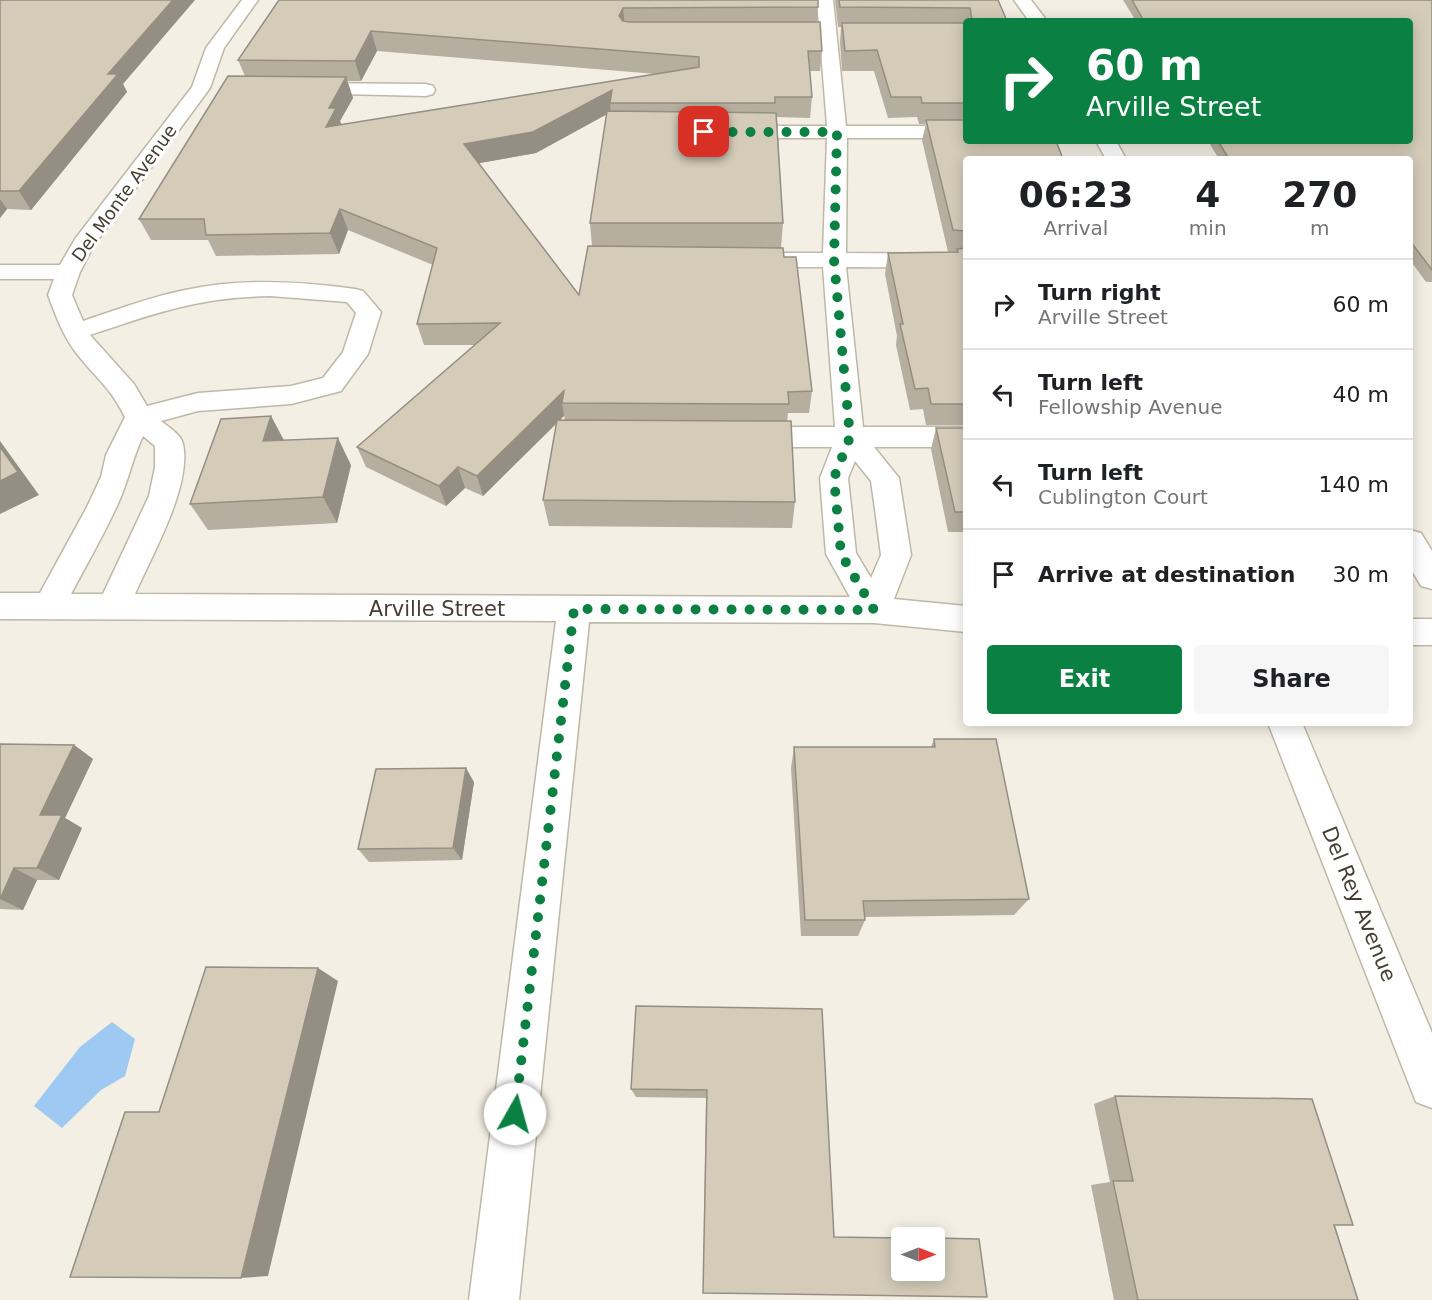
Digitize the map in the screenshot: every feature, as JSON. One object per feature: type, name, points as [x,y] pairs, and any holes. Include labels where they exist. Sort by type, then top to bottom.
[{"type":"street","name":"Del Monte Avenue","points":[[113,607],[164,496],[169,467],[169,443],[139,417],[125,390],[86,348],[75,332],[60,295],[68,272],[83,244],[201,88],[215,48],[250,0]]},
{"type":"street","points":[[825,0],[835,35],[837,132],[834,260],[850,437],[834,478],[841,554],[874,610]]},
{"type":"street","points":[[1022,0],[1036,18]]},
{"type":"street","points":[[806,35],[835,35]]},
{"type":"street","points":[[201,88],[225,88]]},
{"type":"street","points":[[284,89],[426,90]]},
{"type":"street","points":[[708,132],[963,132]]},
{"type":"street","points":[[726,260],[963,261]]},
{"type":"street","points":[[0,272],[68,272]]},
{"type":"street","points":[[49,606],[102,507],[115,477],[120,455],[139,417],[198,402],[291,395],[332,385],[355,354],[369,312],[356,296],[314,290],[227,290],[184,297],[75,332]]},
{"type":"street","points":[[720,437],[963,437]]},
{"type":"street","points":[[850,437],[885,478],[890,509],[896,555],[874,610]]},
{"type":"street","points":[[837,508],[890,509]]},
{"type":"street","points":[[1413,546],[1432,577]]},
{"type":"street","points":[[1413,588],[1432,588]]},
{"type":"street","name":"Arville Street","points":[[874,610],[963,599]]},
{"type":"street","name":"Arville Street","points":[[0,606],[874,610],[963,619]]},
{"type":"street","points":[[494,1300],[574,609]]},
{"type":"street","points":[[1413,632],[1432,632]]},
{"type":"street","name":"Del Rey Avenue","points":[[1286,726],[1432,1086]]},
{"type":"water","points":[[112,1022],[135,1039],[125,1076],[101,1090],[62,1128],[34,1106],[80,1047]]},
{"type":"building","points":[[0,0],[173,0],[108,74],[118,74],[19,191],[0,191]]},
{"type":"building","points":[[279,0],[818,0],[818,7],[623,8],[619,16],[623,21],[630,22],[820,22],[822,51],[808,51],[812,97],[775,97],[775,103],[610,103],[612,90],[533,132],[464,144],[579,295],[588,246],[783,248],[784,257],[796,257],[812,391],[788,392],[789,404],[562,403],[564,391],[477,476],[458,467],[439,486],[357,447],[500,323],[417,324],[437,248],[340,209],[330,233],[206,235],[204,219],[139,219],[228,76],[346,77],[329,108],[336,108],[326,127],[699,67],[699,57],[371,31],[355,61],[238,60]]},
{"type":"building","points":[[839,0],[998,0],[1006,18],[972,18],[970,8],[840,7]]},
{"type":"building","points":[[1132,0],[1432,0],[1432,270],[1413,245],[1413,156],[1227,156],[1220,144],[1413,144],[1413,18],[1142,18]]},
{"type":"building","points":[[842,23],[963,23],[963,103],[922,103],[921,97],[891,97],[877,50],[845,51]]},
{"type":"building","points":[[607,111],[776,113],[783,223],[590,223]]},
{"type":"building","points":[[926,120],[963,120],[963,144],[1057,144],[1062,156],[963,156],[963,231],[953,230]]},
{"type":"building","points":[[963,248],[963,404],[931,404],[928,388],[915,389],[900,324],[903,324],[888,253],[958,252],[957,249]]},
{"type":"building","points":[[271,416],[263,441],[338,438],[323,497],[190,504],[221,419]]},
{"type":"building","points":[[557,420],[791,421],[795,502],[543,500]]},
{"type":"building","points":[[936,428],[963,428],[963,512],[955,512]]},
{"type":"building","points":[[0,447],[18,472],[0,481]]},
{"type":"building","points":[[934,739],[996,739],[1029,899],[863,901],[865,920],[805,920],[794,747],[935,747]]},
{"type":"building","points":[[0,744],[74,745],[40,815],[62,815],[37,868],[14,868],[0,899]]},
{"type":"building","points":[[466,768],[453,848],[358,849],[376,769]]},
{"type":"building","points":[[206,967],[318,968],[241,1278],[70,1277],[125,1112],[159,1112]]},
{"type":"building","points":[[636,1006],[822,1009],[834,1237],[891,1238],[891,1281],[945,1281],[945,1238],[979,1239],[987,1297],[703,1293],[707,1090],[631,1089]]},
{"type":"building","points":[[1115,1096],[1312,1099],[1353,1225],[1334,1225],[1358,1300],[1138,1300],[1113,1181],[1133,1181]]},
{"type":"route","points":[[515,1114],[574,609],[874,610],[841,554],[834,478],[850,437],[834,260],[837,132],[704,132]]}]
